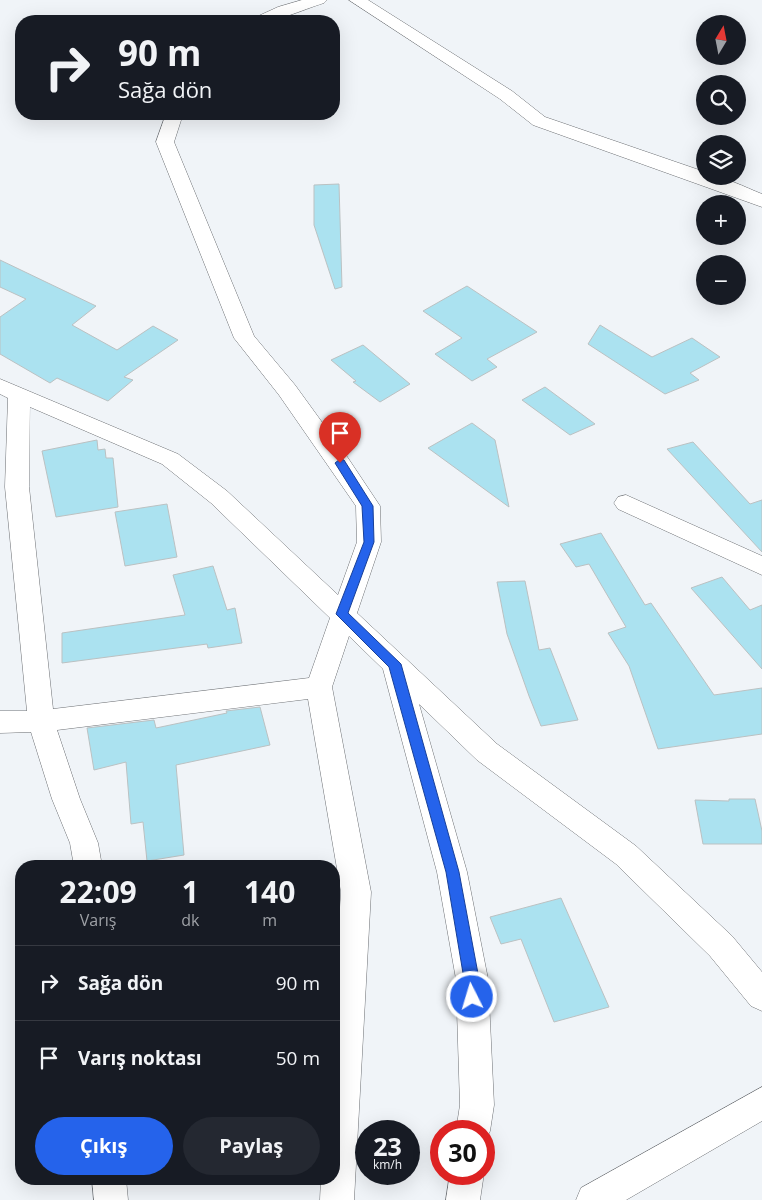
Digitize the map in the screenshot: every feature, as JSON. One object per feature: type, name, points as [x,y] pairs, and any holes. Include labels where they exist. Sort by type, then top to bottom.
[{"type":"street","points":[[273,15],[319,0]]},
{"type":"street","points":[[357,0],[506,95],[539,121],[722,184],[762,200]]},
{"type":"street","points":[[172,120],[165,142],[244,338],[287,390],[335,456],[368,506],[369,542],[342,614],[319,687],[356,892],[340,1151]]},
{"type":"street","points":[[87,860],[84,843],[66,799],[41,721],[17,487],[10,390],[170,459],[219,497],[487,752],[626,855],[721,946],[762,996]]},
{"type":"street","points":[[626,503],[762,566]]},
{"type":"street","points":[[395,664],[452,872],[472,979],[477,1105],[475,1120]]},
{"type":"street","points":[[0,722],[41,721],[319,687]]},
{"type":"street","points":[[593,1200],[762,1103]]},
{"type":"street","points":[[109,1185],[110,1200]]},
{"type":"street","points":[[337,1200],[338,1185]]},
{"type":"street","points":[[463,1200],[465,1185]]},
{"type":"building","points":[[339,184],[342,287],[335,289],[314,225],[314,185]]},
{"type":"building","points":[[0,260],[96,306],[72,325],[117,350],[153,326],[178,340],[124,377],[133,380],[108,401],[57,378],[50,383],[0,354],[0,317],[26,299],[0,287]]},
{"type":"building","points":[[467,286],[537,332],[487,359],[497,367],[472,381],[435,354],[462,338],[423,311]]},
{"type":"building","points":[[600,325],[652,357],[692,338],[720,357],[690,373],[699,380],[665,394],[588,344]]},
{"type":"building","points":[[363,345],[410,384],[380,402],[353,382],[356,381],[331,360]]},
{"type":"building","points":[[545,387],[595,424],[570,435],[522,400]]},
{"type":"building","points":[[472,423],[495,440],[509,507],[428,448]]},
{"type":"building","points":[[97,440],[98,450],[105,449],[106,458],[113,458],[118,507],[56,517],[42,451]]},
{"type":"building","points":[[693,442],[750,504],[762,500],[762,552],[667,449]]},
{"type":"building","points":[[167,504],[177,557],[125,566],[115,512]]},
{"type":"building","points":[[601,533],[645,605],[651,603],[714,695],[762,688],[762,734],[658,749],[629,666],[608,633],[626,627],[589,564],[576,567],[560,544]]},
{"type":"building","points":[[213,566],[227,610],[235,608],[242,643],[208,648],[207,644],[62,663],[62,633],[185,615],[173,575]]},
{"type":"building","points":[[722,577],[750,610],[762,605],[762,669],[691,588]]},
{"type":"building","points":[[525,581],[539,650],[550,648],[578,720],[541,726],[529,696],[507,634],[497,582]]},
{"type":"building","points":[[260,707],[270,745],[176,765],[184,855],[147,860],[143,822],[131,824],[126,762],[94,770],[87,728],[154,720],[156,728],[227,713],[226,711]]},
{"type":"building","points":[[729,799],[755,799],[762,831],[762,844],[703,844],[695,800],[729,801]]},
{"type":"building","points":[[561,898],[609,1007],[554,1022],[521,939],[501,944],[490,917]]},
{"type":"route","points":[[340,463],[368,506],[369,542],[342,614],[395,664],[452,872],[472,979],[472,997]]}]
